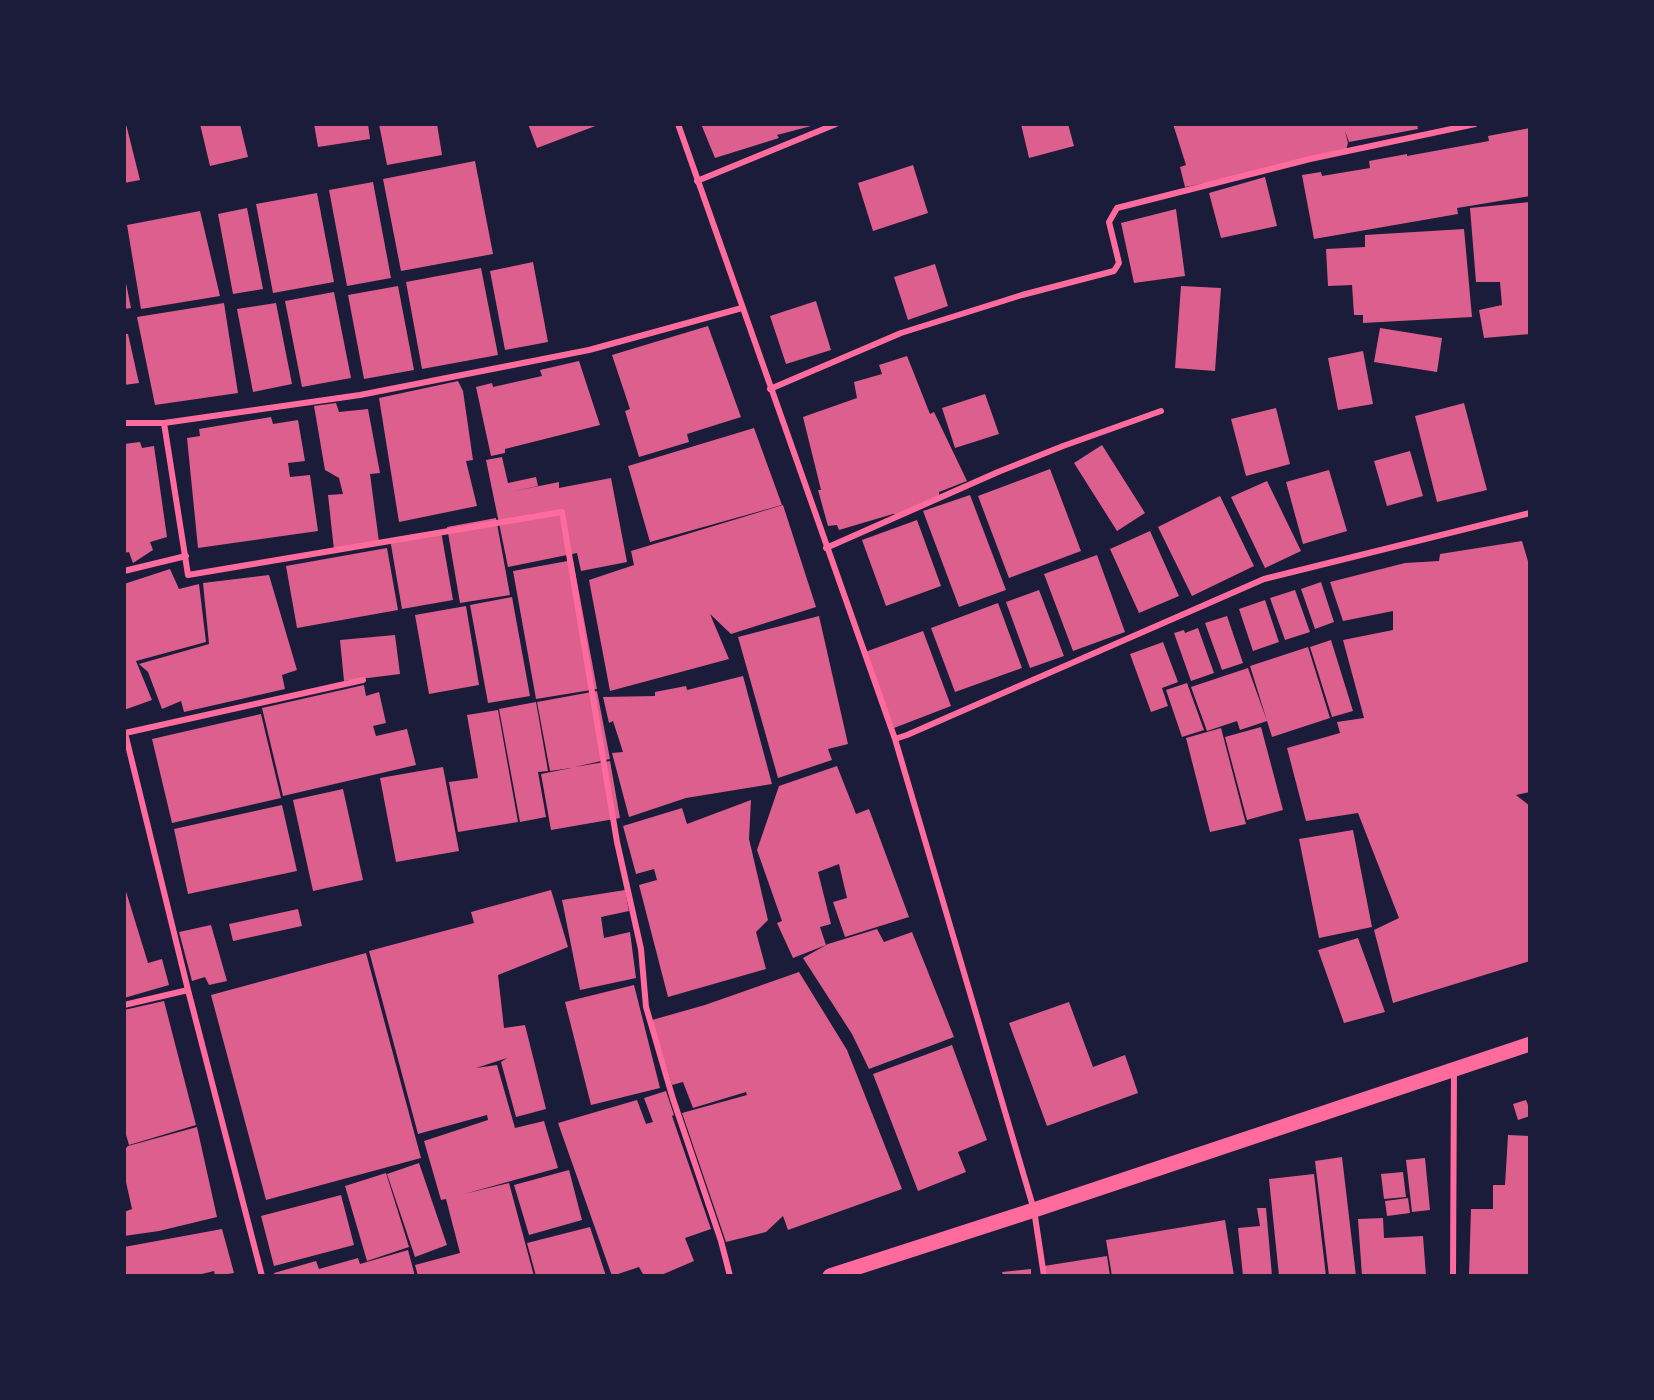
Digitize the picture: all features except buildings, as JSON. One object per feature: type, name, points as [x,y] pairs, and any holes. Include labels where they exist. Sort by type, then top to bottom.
[{"type":"main road","points":[[830,1275],[1034,1210],[1530,1044]]},
{"type":"street","points":[[678,124],[895,739],[1034,1210],[1044,1275]]},
{"type":"street","points":[[697,181],[836,124]]},
{"type":"street","points":[[770,389],[901,333],[1114,271],[1119,263],[1109,222],[1116,208],[1311,159],[1475,124]]},
{"type":"street","points":[[124,423],[164,423],[360,395],[590,351],[742,308]]},
{"type":"street","points":[[826,548],[998,472],[1062,446],[1161,411]]},
{"type":"street","points":[[164,423],[188,576],[562,512],[617,842],[642,949],[646,1007],[730,1275]]},
{"type":"street","points":[[895,739],[1264,579],[1530,513]]},
{"type":"street","points":[[124,571],[186,556]]},
{"type":"street","points":[[262,1275],[188,990],[125,733],[363,680]]},
{"type":"street","points":[[124,1005],[188,990]]},
{"type":"street","points":[[1453,1275],[1454,1070]]}]
